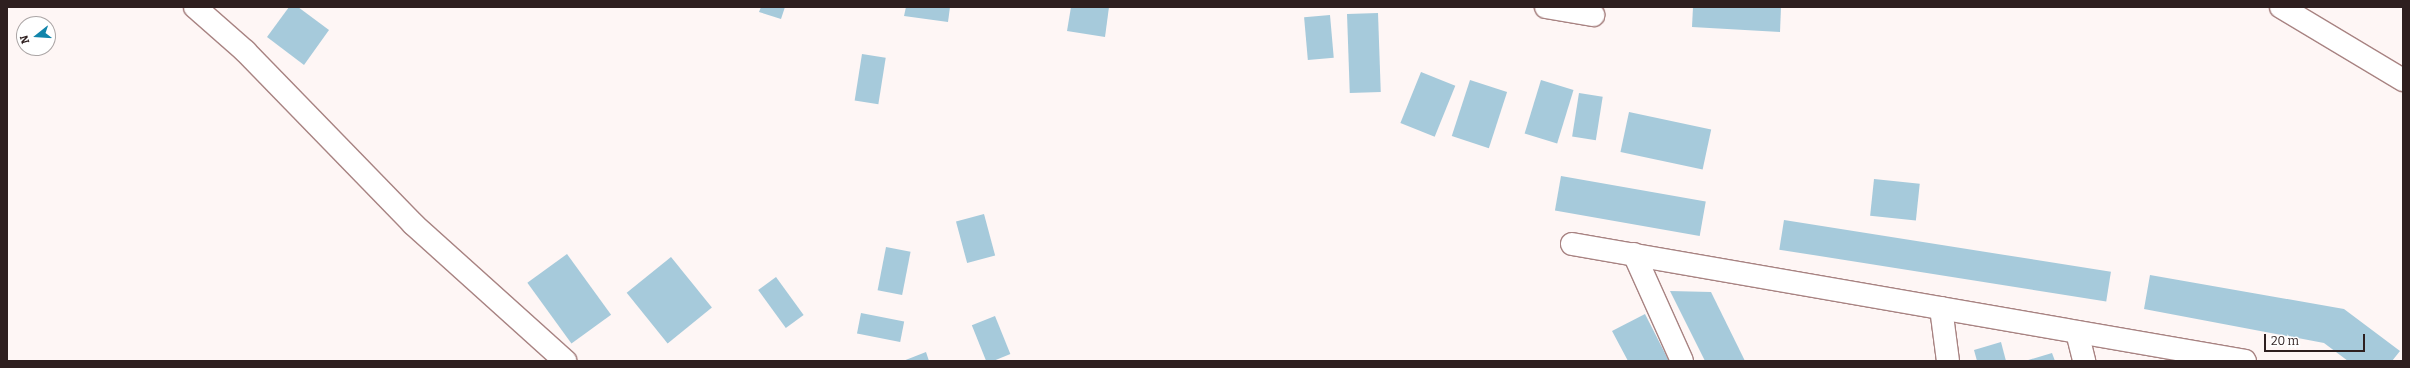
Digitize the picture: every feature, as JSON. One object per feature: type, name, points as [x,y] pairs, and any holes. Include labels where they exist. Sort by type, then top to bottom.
[{"type":"street","points":[[195,7],[245,51],[413,224],[565,361]]},
{"type":"street","points":[[1546,7],[1593,15]]},
{"type":"street","points":[[2281,7],[2403,80]]},
{"type":"street","points":[[1572,244],[2077,332],[2209,358],[2245,361]]},
{"type":"street","points":[[1634,254],[1682,361]]},
{"type":"street","points":[[1941,308],[1948,361]]},
{"type":"street","points":[[2077,332],[2084,361]]},
{"type":"building","points":[[289,7],[298,7],[329,30],[304,65],[267,37]]},
{"type":"building","points":[[761,7],[785,7],[781,19],[759,12]]},
{"type":"building","points":[[906,7],[950,7],[948,22],[904,16]]},
{"type":"building","points":[[1071,7],[1109,7],[1105,37],[1067,31]]},
{"type":"building","points":[[1693,7],[1781,7],[1780,32],[1692,27]]},
{"type":"building","points":[[1378,13],[1381,92],[1350,93],[1347,14]]},
{"type":"building","points":[[1330,15],[1334,58],[1308,60],[1304,17]]},
{"type":"building","points":[[862,54],[886,58],[878,104],[855,100]]},
{"type":"building","points":[[1421,72],[1455,86],[1435,137],[1400,123]]},
{"type":"building","points":[[1470,80],[1507,92],[1489,148],[1452,136]]},
{"type":"building","points":[[1541,80],[1574,90],[1557,143],[1525,134]]},
{"type":"building","points":[[1579,93],[1603,97],[1596,140],[1572,136]]},
{"type":"building","points":[[1629,112],[1711,129],[1703,170],[1620,152]]},
{"type":"building","points":[[1561,176],[1706,202],[1700,236],[1555,210]]},
{"type":"building","points":[[1874,179],[1920,184],[1916,221],[1870,216]]},
{"type":"building","points":[[984,214],[995,256],[967,263],[956,222]]},
{"type":"building","points":[[1784,220],[2111,272],[2106,301],[1779,250]]},
{"type":"building","points":[[886,247],[911,252],[902,295],[878,290]]},
{"type":"building","points":[[567,254],[611,315],[571,343],[527,283]]},
{"type":"building","points":[[671,257],[712,308],[668,343],[627,293]]},
{"type":"building","points":[[2150,275],[2344,309],[2400,351],[2392,361],[2348,361],[2324,343],[2144,309]]},
{"type":"building","points":[[776,277],[804,315],[786,328],[758,290]]},
{"type":"building","points":[[1670,291],[1711,292],[1745,361],[1705,361]]},
{"type":"building","points":[[861,313],[904,321],[900,342],[857,334]]},
{"type":"building","points":[[1645,314],[1669,361],[1628,361],[1612,331]]},
{"type":"building","points":[[995,316],[1010,354],[993,361],[986,361],[972,325]]},
{"type":"building","points":[[2001,342],[2006,361],[1977,361],[1974,350]]},
{"type":"building","points":[[926,352],[929,361],[903,361]]},
{"type":"building","points":[[2052,353],[2055,361],[2025,361]]}]
